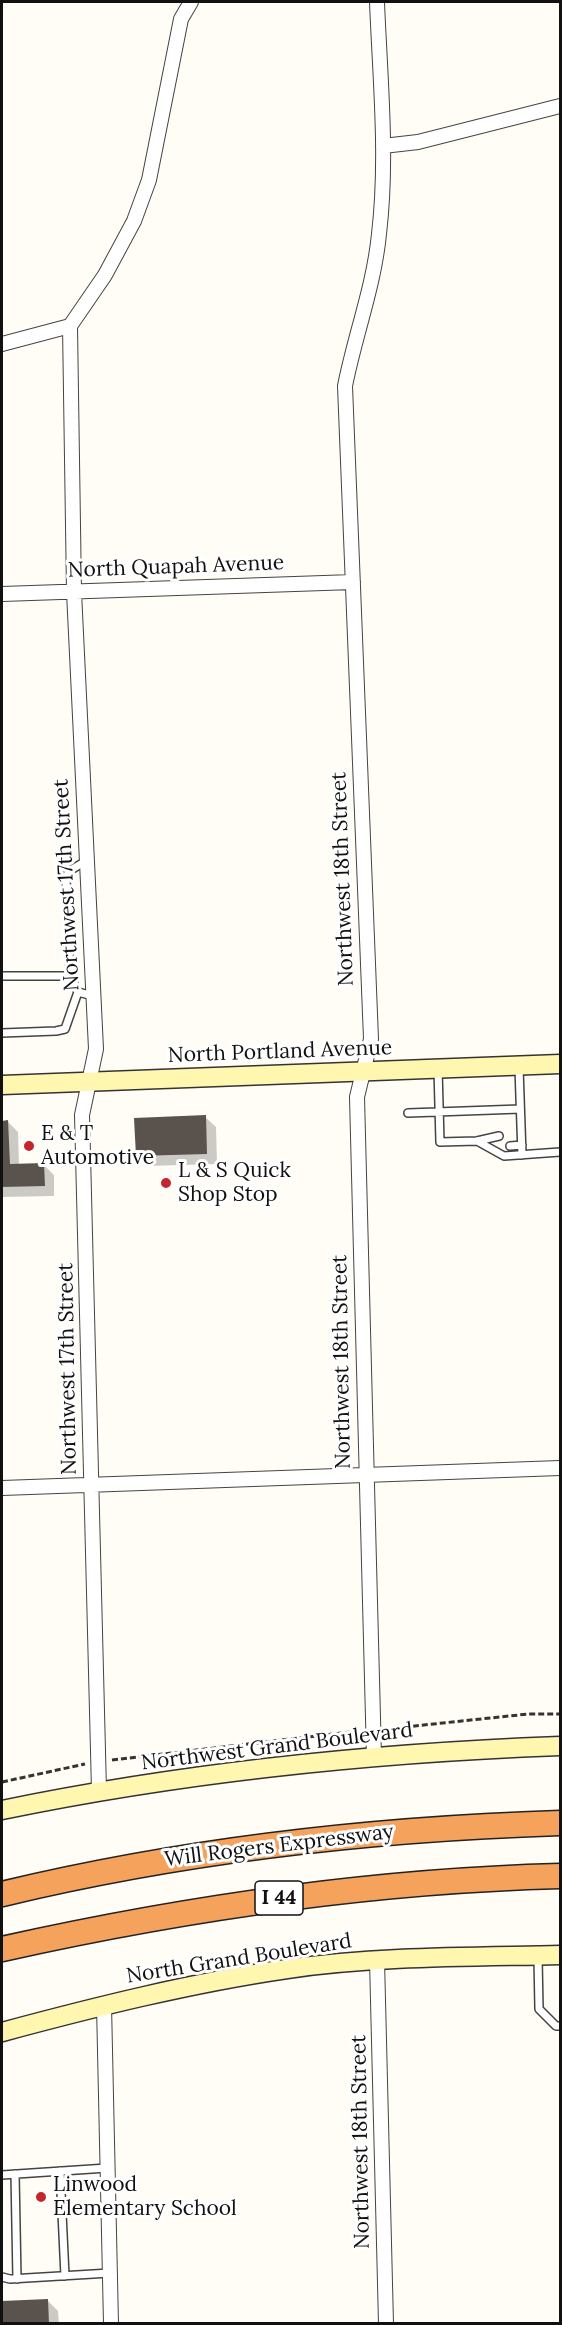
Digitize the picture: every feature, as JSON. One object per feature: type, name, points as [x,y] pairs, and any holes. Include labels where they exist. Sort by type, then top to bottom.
[{"type":"highway","name":"Will Rogers Expressway","points":[[2,1894],[165,1859],[276,1844],[442,1828],[561,1823]]},
{"type":"highway","name":"I 44","points":[[2,1949],[164,1916],[260,1900],[444,1881],[561,1876]]},
{"type":"main road","name":"North Portland Avenue","points":[[2,1084],[561,1064]]},
{"type":"main road","name":"Northwest Grand Boulevard","points":[[2,1810],[99,1791],[256,1767],[451,1750],[561,1746]]},
{"type":"main road","name":"North Grand Boulevard","points":[[2,2032],[105,2005],[286,1970],[377,1960],[561,1954]]},
{"type":"street","points":[[2,344],[70,327],[105,275],[134,221],[149,180],[181,20],[191,2]]},
{"type":"street","name":"Northwest 18th Street","points":[[374,1757],[357,1097],[371,1039],[345,386],[353,345],[372,282],[380,234],[383,147],[377,2]]},
{"type":"street","points":[[383,147],[418,142],[561,106]]},
{"type":"street","name":"Northwest 17th Street","points":[[70,327],[74,592],[96,1049],[82,1115],[99,1791]]},
{"type":"street","name":"North Quapah Avenue","points":[[2,594],[353,582]]},
{"type":"street","points":[[2,1488],[561,1468]]},
{"type":"street","name":"Northwest 18th Street","points":[[377,1960],[386,2324]]},
{"type":"street","points":[[105,2005],[111,2324]]},
{"type":"lane","points":[[2,1033],[56,1032],[65,1029],[78,992],[70,976],[66,877],[69,871],[87,860]]},
{"type":"lane","points":[[2,976],[70,976]]},
{"type":"lane","points":[[78,992],[93,996]]},
{"type":"lane","points":[[519,1065],[522,1155]]},
{"type":"lane","points":[[438,1068],[440,1142],[477,1141],[499,1136]]},
{"type":"lane","points":[[408,1113],[520,1109]]},
{"type":"lane","points":[[510,1135],[521,1134]]},
{"type":"lane","points":[[477,1141],[499,1147]]},
{"type":"lane","points":[[477,1141],[504,1156],[561,1152]]},
{"type":"lane","points":[[510,1146],[522,1145]]},
{"type":"lane","points":[[538,1955],[539,2009],[556,2026],[561,2026]]},
{"type":"lane","points":[[2,2175],[107,2168]]},
{"type":"lane","points":[[60,2171],[65,2276]]},
{"type":"lane","points":[[15,2174],[17,2279]]},
{"type":"lane","points":[[2,2277],[17,2279],[110,2273]]},
{"type":"path","points":[[401,1728],[528,1714],[561,1714]]},
{"type":"path","points":[[120,1759],[348,1732]]},
{"type":"path","points":[[2,1782],[72,1767]]},
{"type":"building","points":[[206,1115],[207,1154],[136,1156],[134,1118]]},
{"type":"building","points":[[8,1120],[10,1164],[44,1163],[45,1186],[2,1187],[2,1121]]},
{"type":"building","points":[[48,2299],[49,2324],[2,2324],[2,2301]]},
{"type":"place","name":"E & T Automotive","points":[[29,1146]]},
{"type":"place","name":"L & S Quick Shop Stop","points":[[166,1183]]},
{"type":"place","name":"Linwood Elementary School","points":[[41,2197]]}]
